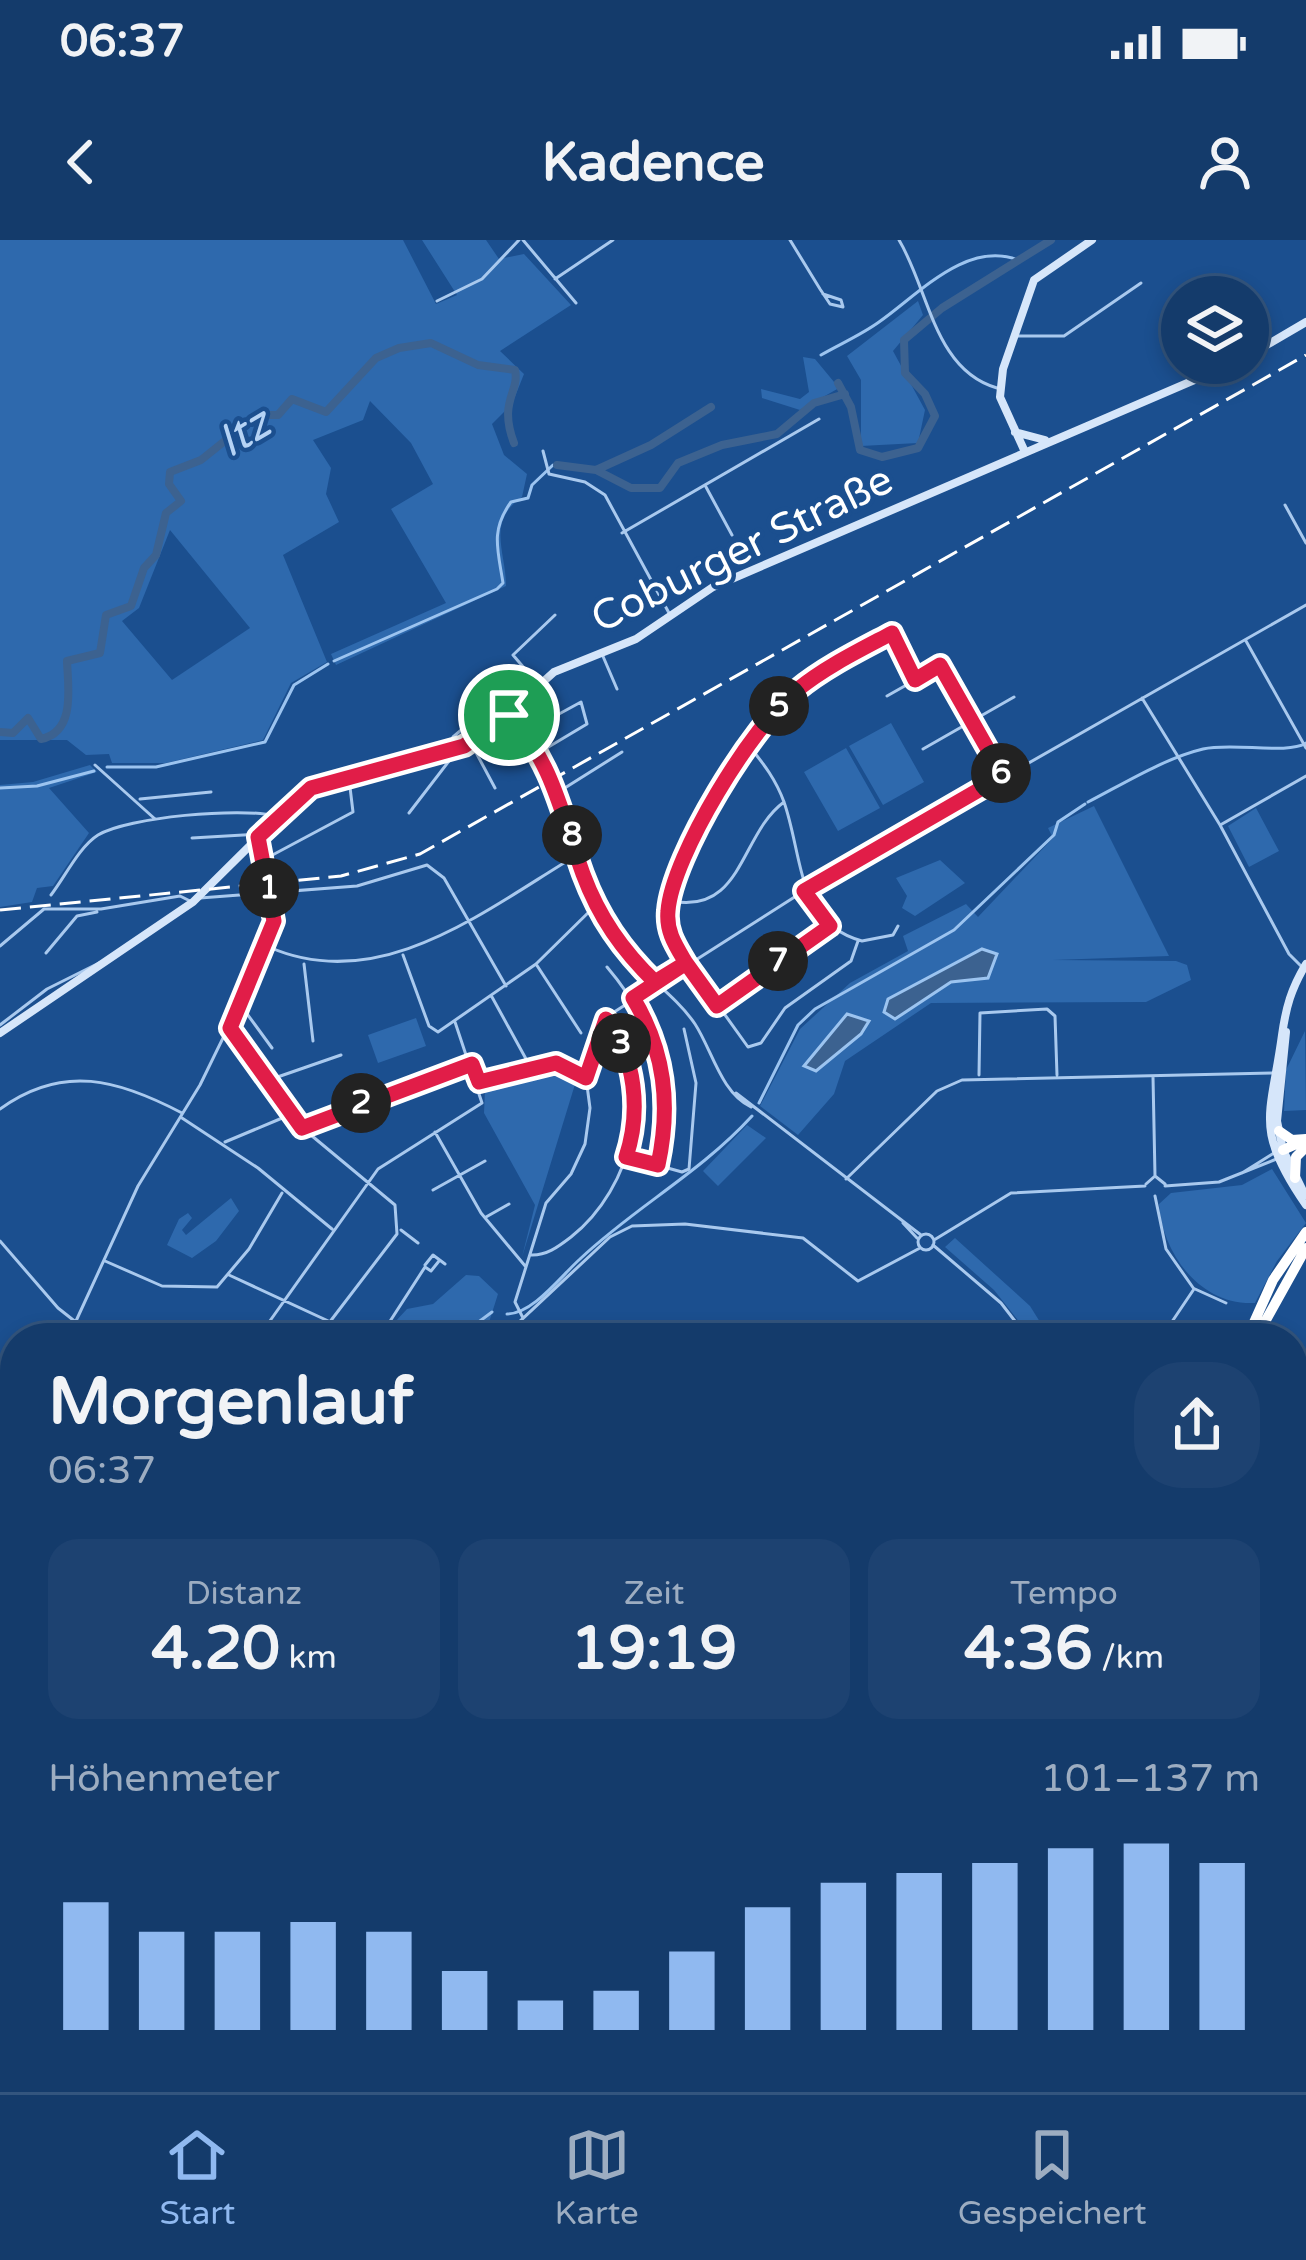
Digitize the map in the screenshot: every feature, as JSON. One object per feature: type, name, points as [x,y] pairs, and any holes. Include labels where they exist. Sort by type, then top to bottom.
[{"type":"highway","points":[[1279,1131],[1306,1144]]},
{"type":"highway","points":[[1280,1154],[1306,1144]]},
{"type":"highway","points":[[1295,1178],[1296,1157],[1306,1144]]},
{"type":"highway","points":[[1253,1323],[1273,1280],[1306,1232]]},
{"type":"highway","points":[[1264,1323],[1306,1248]]},
{"type":"street","points":[[437,301],[482,279],[521,240],[576,303]]},
{"type":"street","points":[[554,279],[613,240]]},
{"type":"street","points":[[790,240],[823,294]]},
{"type":"street","points":[[899,240],[959,366],[999,388]]},
{"type":"street","points":[[1025,452],[999,388],[1014,336],[1034,280],[1092,240]]},
{"type":"street","points":[[1014,336],[1064,336],[1141,284]]},
{"type":"street","points":[[1269,344],[1306,322]]},
{"type":"street","name":"Coburger Straße","points":[[0,1029],[195,900],[305,791],[471,743],[565,665],[602,652],[713,587],[1185,384]]},
{"type":"street","points":[[622,533],[819,419]]},
{"type":"street","points":[[1013,431],[1031,440],[1054,440]]},
{"type":"street","points":[[543,451],[546,470],[602,492],[670,616]]},
{"type":"street","points":[[705,485],[732,536]]},
{"type":"street","points":[[1286,505],[1306,542]]},
{"type":"street","points":[[521,1314],[514,1302],[546,1204],[571,1174],[586,1140],[586,1078],[606,1019],[655,982],[804,891],[1306,605]]},
{"type":"street","points":[[538,685],[513,655],[555,615]]},
{"type":"street","points":[[858,941],[851,961],[785,1008],[757,1046],[742,1045],[669,932],[670,900],[706,815],[748,745],[795,691],[892,633],[915,680]]},
{"type":"street","points":[[1245,640],[1305,748]]},
{"type":"street","points":[[602,652],[617,689]]},
{"type":"street","points":[[886,696],[940,665],[1003,776]]},
{"type":"street","points":[[1145,696],[1288,954],[1305,966],[1286,1002],[1267,1118],[1306,1201]]},
{"type":"street","points":[[923,749],[1014,697]]},
{"type":"street","points":[[525,733],[581,703],[586,724],[538,753]]},
{"type":"street","points":[[409,813],[449,761],[453,737],[488,708],[496,706],[509,715],[559,791],[596,904],[620,947],[687,1014],[734,1092],[902,1222],[919,1241],[932,1242],[1010,1193],[1145,1186],[1155,1176],[1155,1075]]},
{"type":"street","points":[[471,743],[495,788]]},
{"type":"street","points":[[748,745],[769,770],[784,802],[804,891],[830,926],[858,941],[883,939],[898,926]]},
{"type":"street","points":[[559,791],[622,752]]},
{"type":"street","points":[[95,765],[156,820]]},
{"type":"street","points":[[1220,825],[1306,776]]},
{"type":"street","points":[[263,860],[352,812],[348,777]]},
{"type":"street","points":[[138,800],[212,792]]},
{"type":"street","points":[[670,900],[702,901],[729,885],[762,824],[784,802]]},
{"type":"street","points":[[51,895],[97,836],[156,820],[277,817]]},
{"type":"street","points":[[0,1240],[76,1322],[103,1260],[241,1006],[274,921],[260,835],[192,838]]},
{"type":"street","points":[[268,946],[305,962],[404,955],[577,855]]},
{"type":"street","points":[[46,953],[77,916],[100,909],[180,896],[195,900],[357,886],[428,865],[444,878],[506,986]]},
{"type":"street","points":[[404,955],[432,1030],[455,1022],[536,964],[596,904]]},
{"type":"street","points":[[0,946],[44,909],[100,909]]},
{"type":"street","points":[[717,1006],[830,926]]},
{"type":"street","points":[[305,962],[303,987],[313,1041]]},
{"type":"street","points":[[536,964],[581,1033]]},
{"type":"street","points":[[608,967],[633,998],[654,1038],[665,1090],[658,1165]]},
{"type":"street","points":[[491,996],[532,1069]]},
{"type":"street","points":[[241,1006],[272,1048]]},
{"type":"street","points":[[980,1079],[978,1018],[986,1011],[1052,1011],[1057,1076]]},
{"type":"street","points":[[530,1255],[548,1252],[588,1222],[626,1157],[634,1123],[631,1074],[606,1019]]},
{"type":"street","points":[[267,1323],[366,1184],[395,1154],[482,1103],[479,1082],[455,1022]]},
{"type":"street","points":[[230,1028],[288,1116],[395,1205],[399,1229],[418,1243]]},
{"type":"street","points":[[626,1157],[689,1169],[697,1114],[692,1055],[684,1029]]},
{"type":"street","points":[[692,1055],[707,1048]]},
{"type":"street","points":[[265,1082],[341,1055]]},
{"type":"street","points":[[479,1082],[559,1063],[586,1078]]},
{"type":"street","points":[[302,1128],[472,1064]]},
{"type":"street","points":[[846,1179],[938,1091],[980,1079],[1257,1071],[1276,1075]]},
{"type":"street","points":[[1276,1075],[1280,1154],[1306,1201]]},
{"type":"street","points":[[0,1109],[81,1077],[124,1084],[223,1143],[332,1229]]},
{"type":"street","points":[[223,1143],[288,1116]]},
{"type":"street","points":[[434,1131],[485,1218],[526,1268]]},
{"type":"street","points":[[1155,1196],[1165,1186],[1208,1184],[1241,1174],[1280,1154]]},
{"type":"street","points":[[433,1190],[485,1161]]},
{"type":"street","points":[[1155,1176],[1165,1186]]},
{"type":"street","points":[[1145,1186],[1155,1196],[1166,1249],[1194,1289],[1226,1303]]},
{"type":"street","points":[[103,1260],[180,1289],[208,1289],[230,1276],[282,1193]]},
{"type":"street","points":[[485,1218],[509,1204]]},
{"type":"street","points":[[514,1323],[615,1233],[646,1224],[802,1238],[854,1281],[905,1254],[919,1241],[932,1242],[1001,1303],[1016,1323]]},
{"type":"street","points":[[230,1276],[329,1323],[399,1229]]},
{"type":"street","points":[[385,1323],[433,1255],[442,1262]]},
{"type":"street","points":[[1171,1323],[1194,1289]]},
{"type":"shaded area","points":[[0,240],[403,240],[436,304],[457,295],[422,240],[486,240],[499,259],[524,254],[571,305],[500,351],[524,374],[512,404],[492,424],[504,455],[527,474],[522,497],[501,527],[506,586],[336,665],[331,654],[446,603],[391,509],[433,484],[411,443],[370,401],[363,420],[313,440],[331,468],[326,494],[339,522],[283,555],[327,662],[291,683],[263,740],[166,763],[112,763],[109,754],[86,755],[67,740],[0,740]],"holes":[[[170,530],[250,628],[172,680],[122,621],[139,608]]]},
{"type":"shaded area","points":[[918,301],[923,315],[893,351],[925,410],[918,443],[861,446],[861,380],[847,356]]},
{"type":"shaded area","points":[[803,357],[815,359],[839,388],[800,410],[762,398],[761,389],[800,399],[809,392]]},
{"type":"shaded area","points":[[891,723],[924,782],[883,805],[849,746]]},
{"type":"shaded area","points":[[846,748],[880,808],[838,831],[804,772]]},
{"type":"shaded area","points":[[90,765],[97,772],[49,788],[89,833],[53,886],[37,888],[32,902],[0,907],[0,785],[33,782]]},
{"type":"shaded area","points":[[1094,806],[1169,956],[1053,960],[1176,961],[1187,965],[1191,980],[1146,1002],[931,1003],[845,1061],[834,1094],[798,1135],[760,1106],[800,1029],[850,983],[908,951],[903,936],[966,904],[978,917],[1053,838],[1048,828]]},
{"type":"shaded area","points":[[1256,808],[1279,851],[1249,867],[1228,826]]},
{"type":"shaded area","points":[[940,860],[965,883],[915,916],[902,908],[907,896],[896,878]]},
{"type":"shaded area","points":[[982,949],[997,954],[988,978],[951,982],[895,1019],[884,1012],[888,999]]},
{"type":"shaded area","points":[[847,1014],[869,1021],[861,1034],[816,1071],[804,1066]]},
{"type":"shaded area","points":[[416,1018],[426,1046],[378,1063],[368,1035]]},
{"type":"shaded area","points":[[1305,1031],[1306,1110],[1284,1111],[1286,1070]]},
{"type":"shaded area","points":[[562,1070],[576,1081],[522,1257],[535,1205],[484,1113],[485,1090]]},
{"type":"shaded area","points":[[747,1125],[766,1138],[718,1186],[703,1171]]},
{"type":"shaded area","points":[[1272,1169],[1306,1223],[1277,1261],[1255,1303],[1217,1296],[1176,1258],[1159,1204],[1171,1193],[1242,1185]]},
{"type":"shaded area","points":[[231,1198],[239,1211],[216,1241],[192,1258],[167,1245],[179,1219],[188,1213],[192,1218],[182,1230],[186,1235]]},
{"type":"shaded area","points":[[955,1238],[1030,1306],[1041,1323],[1020,1323],[994,1290],[945,1247]]},
{"type":"shaded area","points":[[466,1275],[479,1276],[498,1294],[489,1323],[394,1323],[407,1309],[433,1304]]},
{"type":"waterway","name":"Itz","points":[[838,383],[851,407],[860,450],[882,457],[918,448],[935,416],[925,394],[905,373],[904,340],[942,308],[1051,240]]},
{"type":"waterway","points":[[821,355],[872,327],[961,264],[980,257],[1018,260]]},
{"type":"waterway","name":"Itz","points":[[0,732],[13,733],[28,718],[41,739],[60,728],[68,707],[67,661],[100,653],[106,615],[131,606],[144,568],[156,555],[166,513],[181,501],[169,484],[170,472],[201,460],[257,415],[278,415],[292,399],[326,412],[376,358],[431,343],[478,365],[515,370],[508,417],[514,443]]},
{"type":"waterway","name":"Itz","points":[[598,471],[631,488],[660,488],[678,463],[722,445],[777,434],[814,403],[845,394]]},
{"type":"waterway","name":"Itz","points":[[557,465],[596,470],[651,445],[711,407]]},
{"type":"waterway","points":[[334,661],[497,589],[503,583],[497,541],[504,512],[511,502],[528,498],[532,485],[553,465]]},
{"type":"waterway","points":[[107,767],[156,767],[265,742],[294,685],[328,664]]},
{"type":"waterway","points":[[1088,802],[1159,765],[1203,749],[1286,748],[1306,743]]},
{"type":"waterway","points":[[0,788],[37,786],[94,771]]},
{"type":"waterway","points":[[759,1103],[798,1025],[815,1009],[954,930],[1054,835],[1058,822],[1085,804]]},
{"type":"waterway","points":[[507,1314],[537,1301],[601,1240],[711,1155],[752,1116]]},
{"type":"waterway","points":[[477,1323],[492,1312]]},
{"type":"railway","points":[[0,910],[341,876],[420,854],[1306,355]]},
{"type":"route","points":[[509,715],[486,736],[464,746],[387,771],[311,788],[258,837],[274,921],[230,1028],[288,1116],[302,1128],[309,1121],[472,1064],[479,1082],[556,1063],[586,1078],[606,1019],[623,1048],[634,1093],[634,1123],[626,1157],[658,1165],[665,1090],[654,1038],[633,998],[686,963],[669,932],[670,898],[724,782],[777,708],[814,677],[892,633],[915,680],[940,665],[1003,776],[804,891],[830,926],[753,976],[717,1006],[686,963],[655,982],[620,947],[583,873],[559,791],[509,715]]}]
